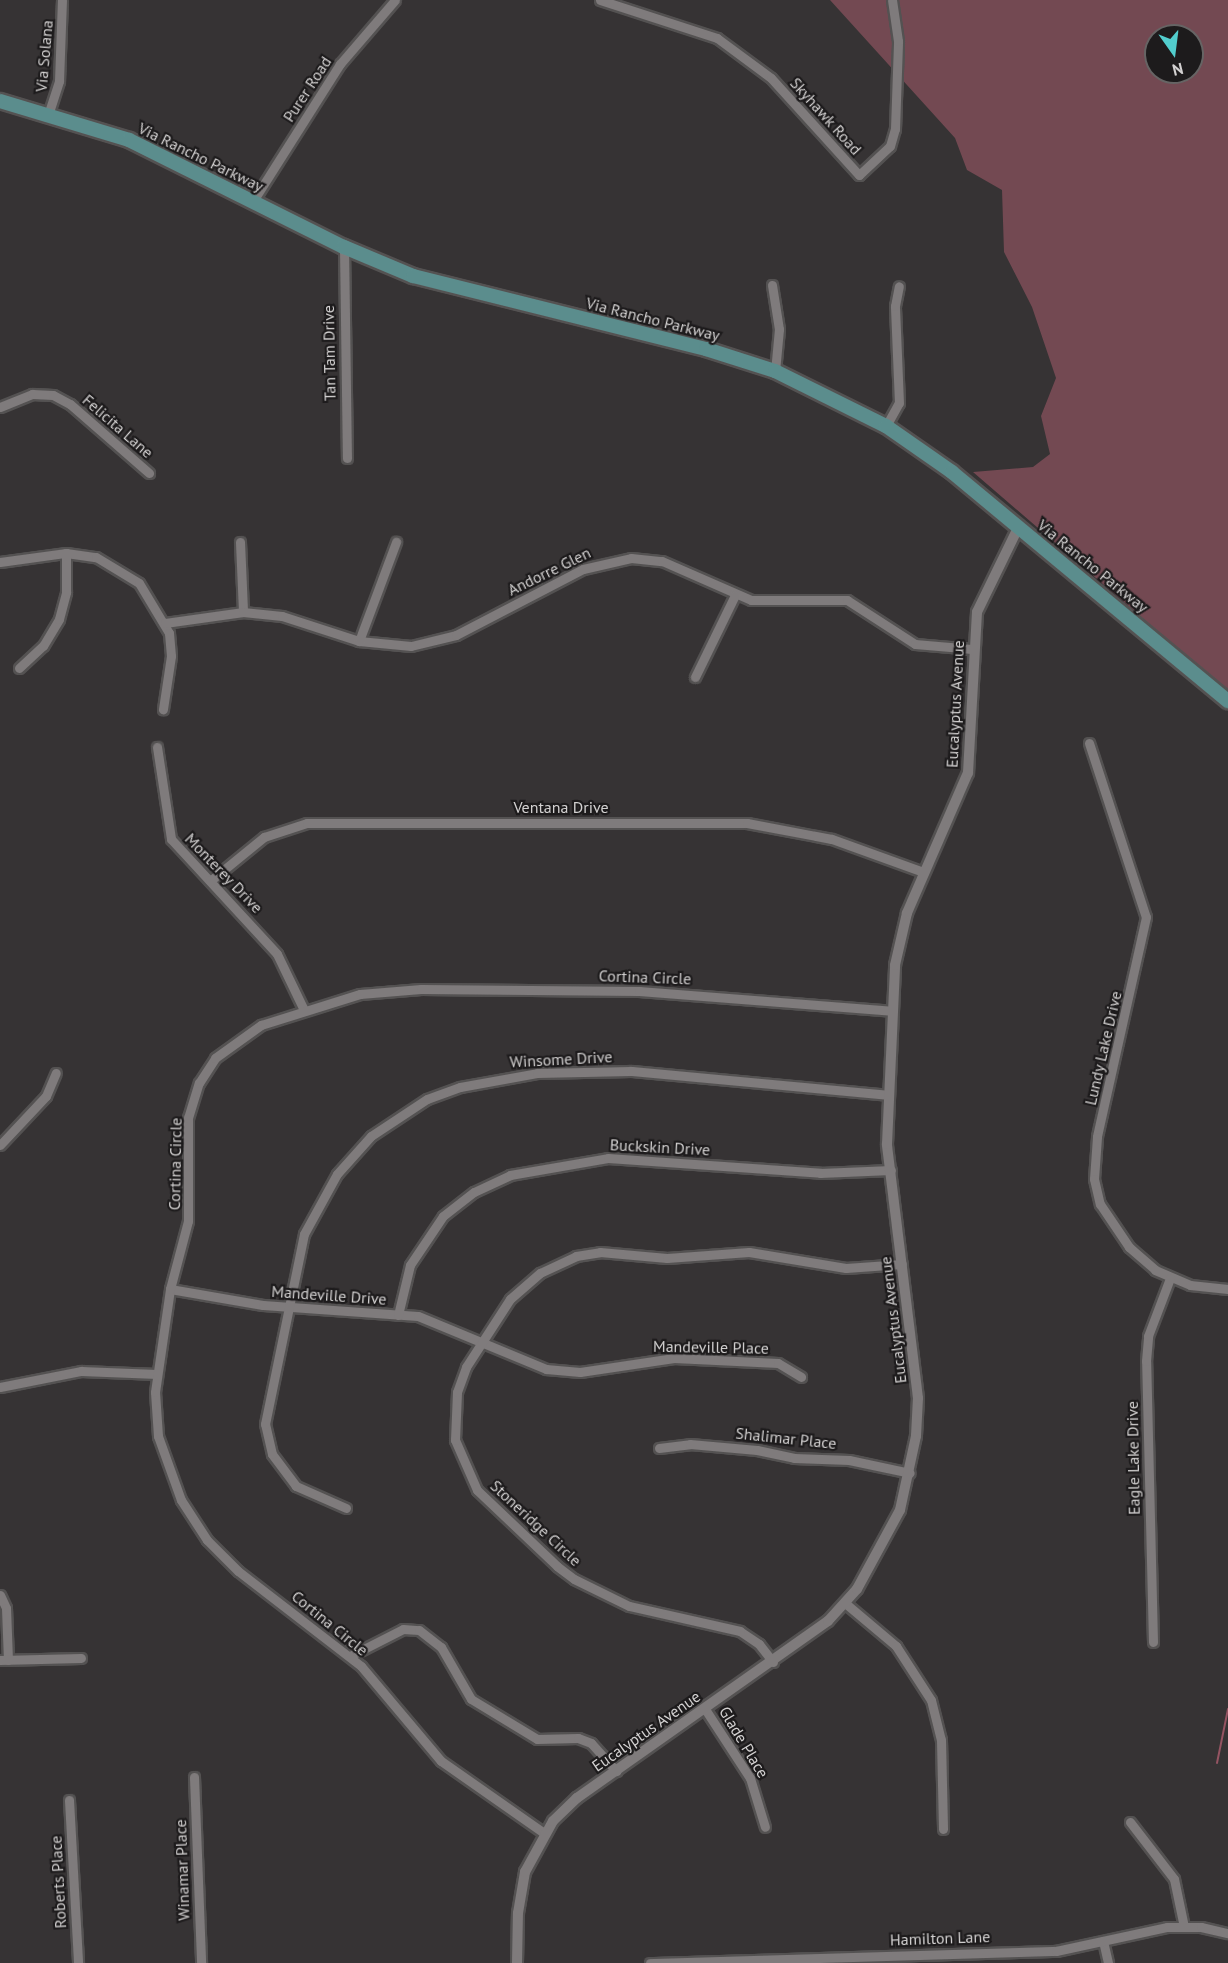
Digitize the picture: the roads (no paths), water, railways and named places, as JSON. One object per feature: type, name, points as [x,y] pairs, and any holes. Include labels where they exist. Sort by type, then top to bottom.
[{"type":"main road","name":"Via Rancho Parkway","points":[[0,101],[49,112],[129,140],[344,247],[413,276],[776,371],[886,426],[1019,526],[1228,701]]},
{"type":"street","name":"Via Solana","points":[[49,112],[59,81],[62,0]]},
{"type":"street","name":"Purer Road","points":[[253,201],[340,64],[395,0]]},
{"type":"street","name":"Skyhawk Road","points":[[600,0],[675,21],[732,48],[800,106],[859,175],[890,146],[895,129],[898,41],[892,0]]},
{"type":"street","name":"Tan Tam Drive","points":[[344,247],[347,458]]},
{"type":"street","points":[[772,285],[779,329],[776,371]]},
{"type":"street","points":[[886,426],[899,404],[895,306],[899,286]]},
{"type":"street","name":"Felicita Lane","points":[[0,407],[32,394],[53,395],[70,404],[149,473]]},
{"type":"street","name":"Eucalyptus Avenue","points":[[517,1963],[518,1913],[525,1872],[544,1833],[577,1798],[773,1662],[845,1603],[885,1543],[910,1473],[918,1398],[891,1170],[888,1095],[891,1011],[904,923],[923,872],[955,811],[968,773],[972,649],[982,596],[1019,526]]},
{"type":"street","points":[[240,542],[243,612]]},
{"type":"street","points":[[359,640],[396,542]]},
{"type":"street","points":[[19,668],[43,646],[59,620],[66,592],[66,553]]},
{"type":"street","points":[[0,562],[66,553],[118,566],[151,596],[165,623],[171,656],[163,709]]},
{"type":"street","name":"Andorre Glen","points":[[165,623],[243,612],[282,616],[359,640],[389,646],[435,642],[583,568],[631,558],[662,561],[735,595],[774,602],[847,600],[915,644],[972,649]]},
{"type":"street","points":[[695,677],[735,595]]},
{"type":"street","name":"Lundy Lake Drive","points":[[1089,744],[1146,917],[1097,1137],[1094,1179],[1100,1204],[1129,1247],[1170,1278],[1228,1289]]},
{"type":"street","name":"Monterey Drive","points":[[157,747],[171,839],[277,954],[303,1008]]},
{"type":"street","name":"Ventana Drive","points":[[210,880],[264,837],[307,823],[747,823],[832,839],[923,872]]},
{"type":"street","name":"Cortina Circle","points":[[544,1833],[441,1761],[350,1656],[238,1571],[207,1540],[181,1500],[164,1458],[157,1374],[170,1289],[188,1221],[188,1118],[199,1083],[215,1058],[236,1040],[303,1008],[360,993],[421,989],[639,990],[891,1011]]},
{"type":"street","name":"Winsome Drive","points":[[346,1508],[309,1495],[272,1454],[265,1424],[266,1405],[290,1307],[304,1234],[337,1174],[371,1136],[395,1118],[460,1087],[537,1073],[596,1070],[888,1095]]},
{"type":"street","points":[[0,1146],[46,1096],[56,1073]]},
{"type":"street","name":"Buckskin Drive","points":[[398,1315],[410,1265],[443,1216],[474,1192],[510,1175],[608,1158],[820,1173],[891,1170]]},
{"type":"street","name":"Stoneridge Circle","points":[[773,1662],[759,1644],[740,1631],[629,1606],[574,1580],[477,1490],[460,1457],[454,1411],[466,1367],[480,1343],[526,1283],[576,1256],[600,1252],[667,1258],[749,1252],[846,1268],[902,1264]]},
{"type":"street","name":"Eagle Lake Drive","points":[[1153,1642],[1146,1360],[1151,1325],[1170,1278]]},
{"type":"street","name":"Mandeville Drive","points":[[170,1289],[290,1307],[398,1315],[438,1322],[480,1343]]},
{"type":"street","name":"Mandeville Place","points":[[480,1343],[546,1370],[580,1372],[674,1358],[778,1363],[801,1377]]},
{"type":"street","points":[[0,1387],[81,1371],[157,1374]]},
{"type":"street","name":"Shalimar Place","points":[[659,1448],[690,1444],[757,1450],[794,1458],[849,1460],[910,1473]]},
{"type":"street","points":[[0,1595],[6,1608],[4,1660],[81,1658]]},
{"type":"street","points":[[845,1603],[896,1646],[931,1700],[941,1740],[944,1828]]},
{"type":"street","points":[[350,1656],[403,1629],[419,1630],[441,1647],[471,1699],[537,1739],[578,1738],[591,1743],[616,1771]]},
{"type":"street","name":"Glade Place","points":[[705,1709],[750,1778],[765,1827]]},
{"type":"street","name":"Winamar Place","points":[[194,1777],[201,1963]]},
{"type":"street","name":"Roberts Place","points":[[69,1800],[78,1963]]},
{"type":"street","points":[[1130,1822],[1174,1879],[1184,1926]]},
{"type":"street","name":"Hamilton Lane","points":[[650,1963],[1056,1951],[1184,1926],[1228,1933]]},
{"type":"street","points":[[1103,1941],[1108,1963]]},
{"type":"street","points":[[969,1952],[970,1963]]},
{"type":"waterway","points":[[1217,1763],[1228,1709]]}]
